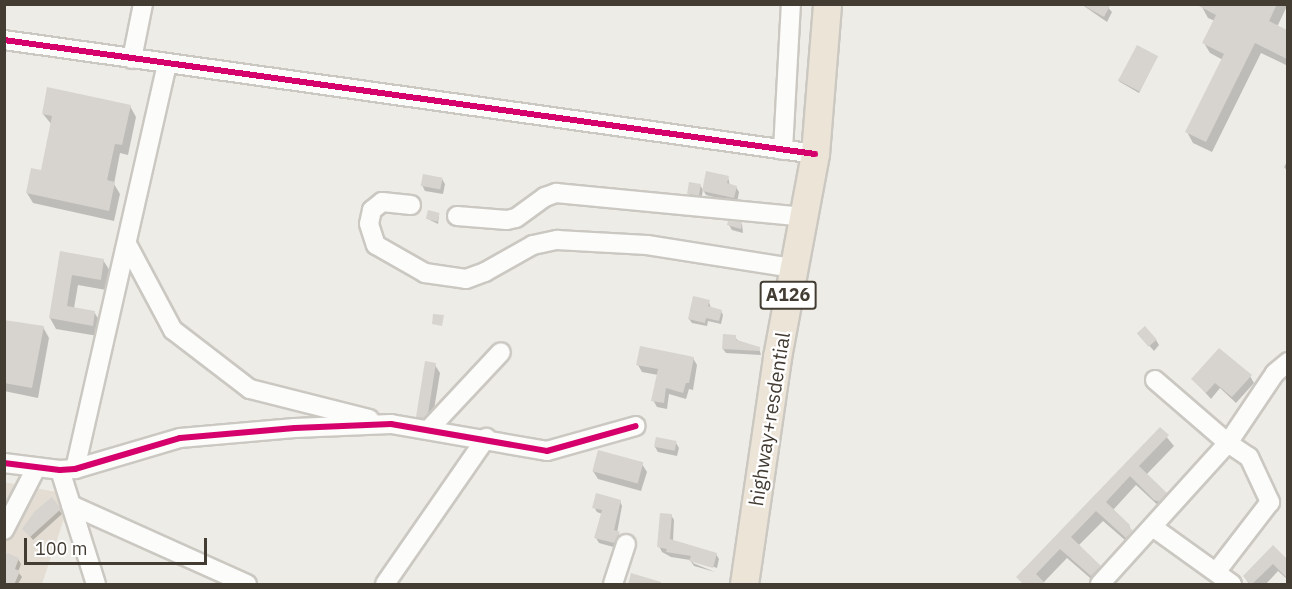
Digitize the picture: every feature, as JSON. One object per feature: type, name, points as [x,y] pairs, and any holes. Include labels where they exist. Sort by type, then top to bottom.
[{"type":"highway","name":"highway+resdential","points":[[744,585],[793,268],[814,154],[826,4]]},
{"type":"street","points":[[132,59],[143,4]]},
{"type":"street","points":[[783,150],[791,4]]},
{"type":"street","points":[[4,40],[814,154]]},
{"type":"street","points":[[96,585],[70,505],[67,469],[127,244],[167,63]]},
{"type":"street","points":[[458,216],[496,222],[516,218],[545,197],[556,193],[804,217]]},
{"type":"street","points":[[411,205],[382,202],[372,210],[369,224],[376,244],[425,273],[466,279],[485,272],[533,245],[557,240],[647,245],[793,268]]},
{"type":"street","points":[[516,218],[533,245]]},
{"type":"street","points":[[127,244],[173,330],[250,389],[391,424],[486,438],[547,451],[636,426]]},
{"type":"street","points":[[429,429],[501,352]]},
{"type":"street","points":[[1100,585],[1154,528],[1228,443],[1275,373],[1287,362]]},
{"type":"street","points":[[1155,380],[1228,443],[1249,457],[1270,502],[1216,572]]},
{"type":"street","points":[[4,463],[36,468],[67,469],[180,438],[295,428],[391,424]]},
{"type":"street","points":[[385,585],[486,438]]},
{"type":"street","points":[[4,530],[36,468]]},
{"type":"street","points":[[70,505],[247,585]]},
{"type":"street","points":[[1154,528],[1232,585]]},
{"type":"street","points":[[613,585],[626,544]]},
{"type":"shaded area","points":[[4,482],[72,495],[42,584],[5,584]]},
{"type":"building","points":[[1081,4],[1111,4],[1104,17]]},
{"type":"building","points":[[1195,4],[1277,4],[1269,21],[1287,30],[1287,59],[1255,43],[1206,142],[1185,132],[1224,54],[1202,43],[1216,15]]},
{"type":"building","points":[[1137,45],[1158,56],[1139,92],[1118,80]]},
{"type":"building","points":[[47,87],[131,105],[122,145],[115,144],[107,180],[115,182],[109,211],[26,193],[31,168],[41,170],[52,116],[42,114]]},
{"type":"building","points":[[706,171],[729,176],[727,183],[737,186],[734,198],[702,191]]},
{"type":"building","points":[[423,174],[443,178],[440,190],[421,186]]},
{"type":"building","points":[[689,182],[701,184],[699,196],[687,194]]},
{"type":"building","points":[[428,210],[440,213],[437,222],[426,219]]},
{"type":"building","points":[[728,221],[742,222],[741,229],[727,225]]},
{"type":"building","points":[[60,251],[104,259],[101,280],[72,275],[67,306],[95,311],[93,326],[49,318]]},
{"type":"building","points":[[693,296],[710,300],[708,306],[722,310],[719,321],[706,318],[705,323],[688,319]]},
{"type":"building","points":[[433,314],[444,315],[442,326],[432,324]]},
{"type":"building","points":[[4,320],[44,326],[32,388],[4,383]]},
{"type":"building","points":[[1145,326],[1157,340],[1149,347],[1137,333]]},
{"type":"building","points":[[723,334],[736,335],[736,340],[760,347],[760,351],[722,349]]},
{"type":"building","points":[[640,346],[694,357],[689,383],[686,383],[683,393],[666,388],[664,403],[651,401],[658,369],[636,365]]},
{"type":"building","points":[[1219,348],[1252,375],[1232,397],[1215,383],[1206,393],[1191,379]]},
{"type":"building","points":[[425,361],[436,363],[428,414],[424,418],[416,417]]},
{"type":"building","points":[[1160,427],[1169,435],[1139,466],[1167,493],[1160,502],[1154,500],[1130,476],[1106,502],[1130,525],[1133,531],[1126,538],[1096,511],[1071,537],[1101,566],[1091,576],[1060,549],[1036,574],[1047,585],[1024,585],[1016,577]]},
{"type":"building","points":[[656,437],[677,441],[675,451],[654,447]]},
{"type":"building","points":[[598,450],[643,462],[638,483],[592,471]]},
{"type":"building","points":[[596,493],[621,500],[614,530],[620,532],[614,543],[594,538],[602,510],[592,508]]},
{"type":"building","points":[[52,497],[61,509],[30,537],[22,529],[35,511]]},
{"type":"building","points":[[660,513],[672,514],[670,539],[717,553],[713,568],[689,561],[691,556],[666,552],[667,549],[657,547]]},
{"type":"building","points":[[1273,545],[1287,559],[1287,578],[1273,564],[1251,585],[1243,576]]},
{"type":"building","points":[[7,553],[19,558],[15,569],[20,571],[14,585],[4,585],[4,560]]},
{"type":"building","points":[[631,573],[661,582],[661,585],[628,585]]},
{"type":"cycle path","points":[[4,40],[815,154]]},
{"type":"cycle path","points":[[4,463],[60,470],[75,469],[180,438],[295,428],[391,424],[547,451],[636,426]]}]
